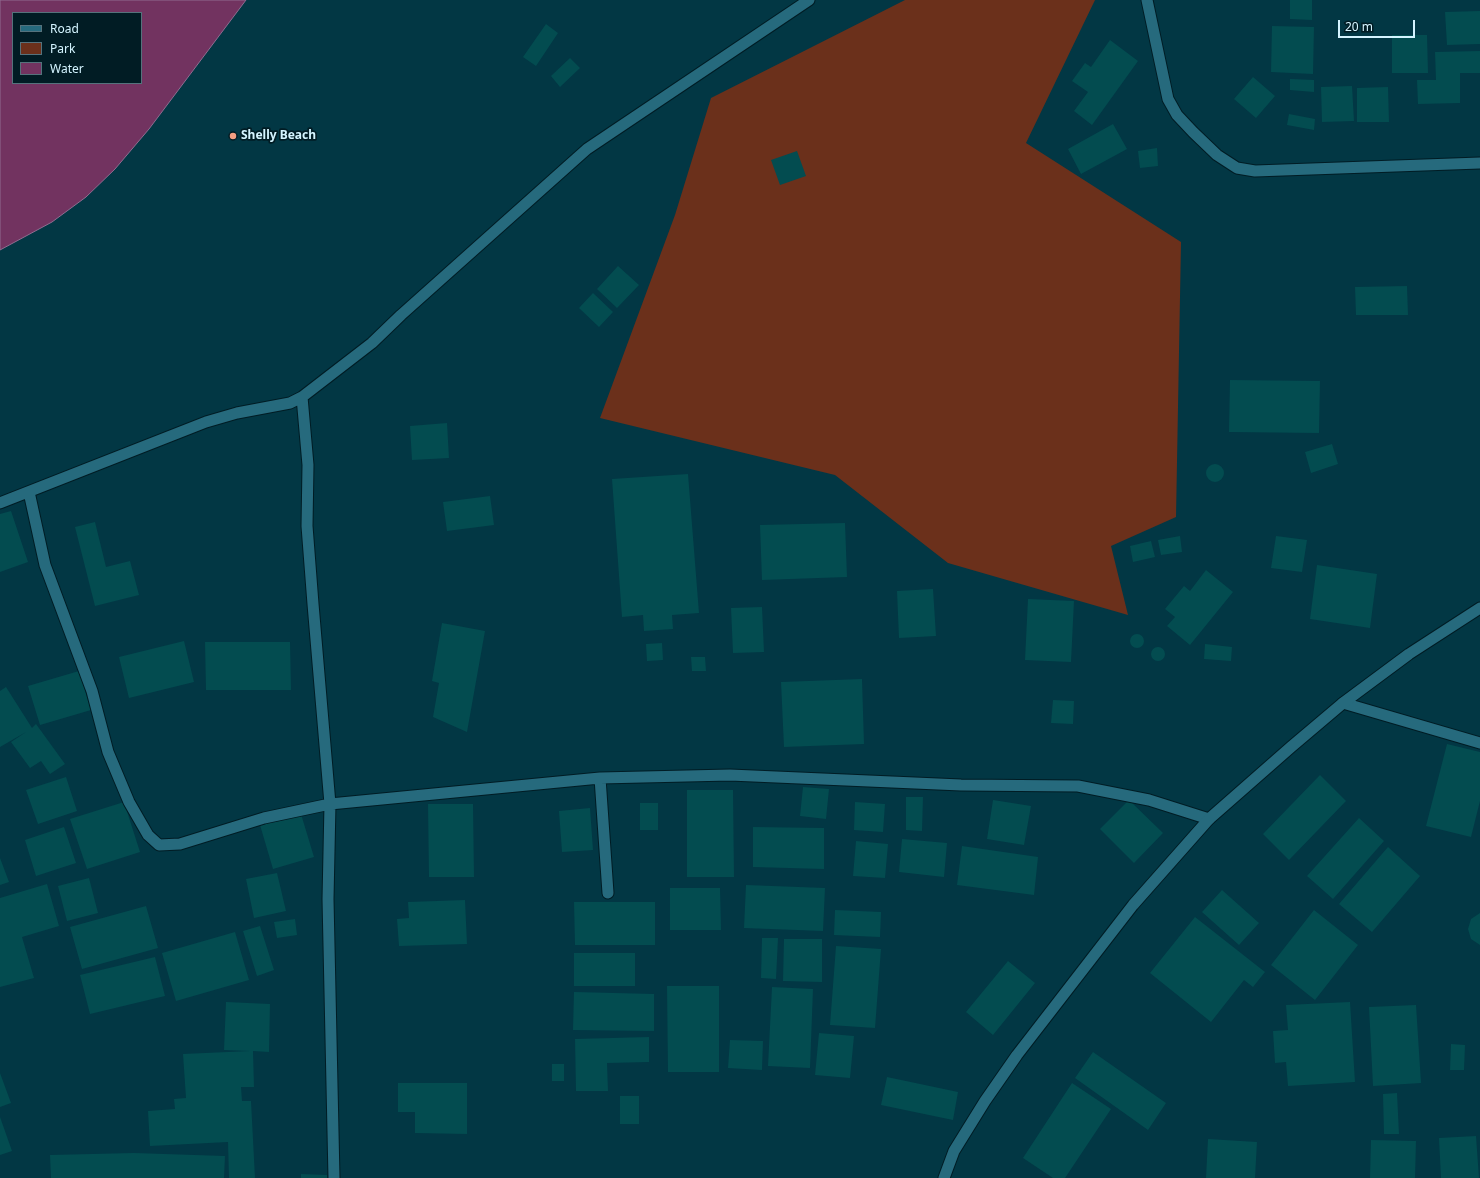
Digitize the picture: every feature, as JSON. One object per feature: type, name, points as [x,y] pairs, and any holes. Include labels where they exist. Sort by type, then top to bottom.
[{"type":"street","points":[[0,503],[206,422],[237,413],[290,403],[302,397],[372,343],[407,309],[587,149],[809,0]]},
{"type":"street","points":[[1147,0],[1168,99],[1177,115],[1216,155],[1237,168],[1255,171],[1480,163]]},
{"type":"street","points":[[302,397],[308,464],[307,526],[330,804],[328,899],[334,1178]]},
{"type":"street","points":[[29,492],[45,565],[92,691],[108,752],[129,802],[148,835],[159,845],[180,844],[264,818],[330,804],[600,778],[730,775],[961,785],[1078,786],[1149,800],[1209,819]]},
{"type":"street","points":[[944,1178],[954,1151],[985,1101],[1017,1055],[1133,905],[1209,819],[1343,703],[1409,654],[1480,608]]},
{"type":"street","points":[[1343,703],[1480,743]]},
{"type":"street","points":[[600,778],[608,893]]},
{"type":"green space","points":[[905,0],[1095,0],[1026,143],[1181,242],[1176,517],[1111,546],[1128,615],[948,563],[835,475],[600,418],[675,215],[711,98]]},
{"type":"water","points":[[0,0],[246,0],[149,129],[115,169],[86,197],[52,222],[0,250]]},
{"type":"building","points":[[1290,0],[1312,0],[1312,20],[1290,19]]},
{"type":"building","points":[[1480,11],[1480,44],[1447,45],[1445,12]]},
{"type":"building","points":[[546,24],[558,33],[536,66],[523,57]]},
{"type":"building","points":[[1272,26],[1314,27],[1313,74],[1271,72]]},
{"type":"building","points":[[1392,35],[1427,35],[1428,73],[1392,73]]},
{"type":"building","points":[[1110,40],[1138,61],[1092,125],[1074,111],[1088,92],[1072,81],[1085,63],[1091,67]]},
{"type":"building","points":[[1480,51],[1480,73],[1460,73],[1460,103],[1418,104],[1417,80],[1436,80],[1435,52]]},
{"type":"building","points":[[570,58],[580,68],[560,87],[551,76]]},
{"type":"building","points":[[1253,77],[1275,96],[1256,118],[1234,99]]},
{"type":"building","points":[[1290,79],[1314,80],[1314,92],[1290,90]]},
{"type":"building","points":[[1352,86],[1354,121],[1322,122],[1321,87]]},
{"type":"building","points":[[1388,87],[1389,122],[1357,122],[1357,88]]},
{"type":"building","points":[[1289,114],[1315,119],[1314,130],[1287,125]]},
{"type":"building","points":[[1113,124],[1127,149],[1081,174],[1068,149]]},
{"type":"building","points":[[1157,148],[1158,166],[1140,168],[1138,151]]},
{"type":"building","points":[[797,151],[806,176],[780,185],[771,160]]},
{"type":"building","points":[[618,266],[639,285],[617,308],[597,289]]},
{"type":"building","points":[[1407,286],[1408,315],[1356,315],[1355,287]]},
{"type":"building","points":[[593,293],[613,312],[599,327],[579,308]]},
{"type":"building","points":[[1230,380],[1320,381],[1319,433],[1229,432]]},
{"type":"building","points":[[447,423],[449,458],[412,460],[410,426]]},
{"type":"building","points":[[1332,444],[1338,464],[1311,473],[1305,452]]},
{"type":"building","points":[[1215,464],[1221,467],[1224,473],[1221,479],[1215,482],[1209,479],[1206,473],[1209,467]]},
{"type":"building","points":[[688,474],[699,613],[672,615],[673,629],[644,631],[643,615],[622,617],[612,479]]},
{"type":"building","points":[[490,496],[494,525],[447,531],[443,502]]},
{"type":"building","points":[[11,511],[28,562],[0,572],[0,514]]},
{"type":"building","points":[[95,522],[106,567],[130,561],[139,595],[95,606],[75,527]]},
{"type":"building","points":[[845,523],[847,577],[762,580],[760,525]]},
{"type":"building","points":[[1180,536],[1182,552],[1161,555],[1158,540]]},
{"type":"building","points":[[1276,536],[1307,540],[1302,572],[1271,568]]},
{"type":"building","points":[[1151,541],[1155,557],[1133,562],[1130,546]]},
{"type":"building","points":[[1317,565],[1377,574],[1370,628],[1310,619]]},
{"type":"building","points":[[1206,570],[1233,592],[1190,645],[1167,626],[1175,617],[1165,609],[1184,586],[1190,591]]},
{"type":"building","points":[[933,589],[936,636],[899,638],[897,591]]},
{"type":"building","points":[[1028,599],[1074,601],[1071,662],[1025,660]]},
{"type":"building","points":[[762,607],[764,652],[733,653],[731,608]]},
{"type":"building","points":[[442,623],[485,631],[467,732],[433,717],[439,683],[432,681]]},
{"type":"building","points":[[1134,634],[1140,634],[1144,638],[1144,644],[1140,648],[1134,648],[1130,644],[1130,638]]},
{"type":"building","points":[[184,641],[194,682],[129,698],[119,657]]},
{"type":"building","points":[[205,642],[290,642],[291,690],[206,690]]},
{"type":"building","points":[[662,643],[663,660],[647,661],[646,644]]},
{"type":"building","points":[[1205,644],[1232,647],[1231,661],[1204,659]]},
{"type":"building","points":[[1155,647],[1161,647],[1165,651],[1165,657],[1161,661],[1155,661],[1151,657],[1151,651]]},
{"type":"building","points":[[691,657],[705,657],[706,671],[692,671]]},
{"type":"building","points":[[79,671],[91,710],[40,725],[28,686]]},
{"type":"building","points":[[862,679],[864,744],[784,747],[781,682]]},
{"type":"building","points":[[6,687],[32,728],[36,724],[65,764],[50,774],[41,761],[30,768],[11,742],[26,732],[0,747],[0,691]]},
{"type":"building","points":[[1053,700],[1074,701],[1073,724],[1051,723]]},
{"type":"building","points":[[1447,744],[1480,752],[1480,801],[1471,837],[1426,826]]},
{"type":"building","points":[[1320,775],[1346,801],[1289,860],[1263,834]]},
{"type":"building","points":[[66,777],[77,811],[38,824],[26,790]]},
{"type":"building","points":[[803,787],[829,789],[826,819],[800,816]]},
{"type":"building","points":[[687,790],[733,790],[734,877],[687,877]]},
{"type":"building","points":[[906,797],[923,797],[922,831],[906,830]]},
{"type":"building","points":[[993,800],[1031,806],[1024,845],[987,839]]},
{"type":"building","points":[[1129,800],[1163,833],[1134,863],[1100,829]]},
{"type":"building","points":[[124,802],[140,852],[87,869],[70,819]]},
{"type":"building","points":[[855,802],[885,804],[883,832],[854,830]]},
{"type":"building","points":[[640,803],[658,803],[658,830],[640,830]]},
{"type":"building","points":[[428,804],[473,804],[474,877],[429,877]]},
{"type":"building","points":[[590,808],[593,850],[562,852],[559,811]]},
{"type":"building","points":[[301,814],[314,857],[273,869],[260,825]]},
{"type":"building","points":[[1359,818],[1384,841],[1333,899],[1307,876]]},
{"type":"building","points":[[64,827],[76,863],[36,876],[25,840]]},
{"type":"building","points":[[753,827],[824,828],[824,869],[753,867]]},
{"type":"building","points":[[902,839],[947,843],[944,877],[899,872]]},
{"type":"building","points":[[856,841],[888,844],[885,878],[853,876]]},
{"type":"building","points":[[962,846],[1038,857],[1034,895],[957,885]]},
{"type":"building","points":[[1388,847],[1420,876],[1372,932],[1339,904]]},
{"type":"building","points":[[0,858],[9,882],[0,885]]},
{"type":"building","points":[[277,873],[286,911],[254,918],[246,879]]},
{"type":"building","points":[[89,878],[98,913],[67,921],[58,886]]},
{"type":"building","points":[[47,884],[59,926],[22,937],[34,978],[0,987],[0,898]]},
{"type":"building","points":[[746,885],[825,888],[823,931],[744,928]]},
{"type":"building","points":[[670,888],[720,888],[721,930],[670,930]]},
{"type":"building","points":[[1222,890],[1259,923],[1239,945],[1202,912]]},
{"type":"building","points":[[465,900],[467,944],[399,946],[397,919],[409,918],[408,902]]},
{"type":"building","points":[[574,902],[655,902],[655,945],[575,945]]},
{"type":"building","points":[[146,906],[158,948],[82,969],[70,927]]},
{"type":"building","points":[[835,910],[881,912],[880,937],[834,935]]},
{"type":"building","points":[[1314,910],[1358,945],[1315,1000],[1271,965]]},
{"type":"building","points":[[1480,913],[1480,945],[1471,939],[1468,929],[1471,919]]},
{"type":"building","points":[[1195,917],[1265,972],[1253,987],[1244,980],[1211,1022],[1150,973]]},
{"type":"building","points":[[295,919],[297,935],[277,938],[274,922]]},
{"type":"building","points":[[260,926],[274,970],[257,976],[243,931]]},
{"type":"building","points":[[235,932],[249,980],[176,1001],[162,953]]},
{"type":"building","points":[[762,938],[778,938],[776,979],[761,978]]},
{"type":"building","points":[[784,939],[822,939],[822,982],[783,981]]},
{"type":"building","points":[[836,946],[881,949],[875,1028],[830,1025]]},
{"type":"building","points":[[574,953],[635,953],[635,986],[574,986]]},
{"type":"building","points":[[155,957],[165,996],[90,1014],[80,975]]},
{"type":"building","points":[[1008,961],[1035,983],[993,1035],[966,1012]]},
{"type":"building","points":[[667,986],[719,986],[719,1072],[668,1072]]},
{"type":"building","points":[[772,987],[813,989],[810,1068],[768,1066]]},
{"type":"building","points":[[574,992],[654,994],[654,1031],[573,1030]]},
{"type":"building","points":[[226,1002],[270,1004],[269,1052],[253,1051],[254,1087],[241,1087],[242,1101],[251,1101],[255,1178],[229,1178],[228,1142],[150,1146],[148,1111],[175,1109],[174,1099],[186,1098],[183,1054],[250,1051],[224,1050]]},
{"type":"building","points":[[1350,1002],[1355,1082],[1288,1086],[1286,1062],[1275,1063],[1273,1031],[1288,1030],[1286,1005]]},
{"type":"building","points":[[1416,1005],[1421,1083],[1373,1086],[1369,1007]]},
{"type":"building","points":[[819,1033],[854,1036],[850,1078],[815,1075]]},
{"type":"building","points":[[649,1037],[649,1062],[607,1063],[608,1091],[576,1091],[575,1039]]},
{"type":"building","points":[[730,1040],[763,1041],[762,1070],[728,1068]]},
{"type":"building","points":[[1451,1044],[1465,1045],[1464,1070],[1450,1070]]},
{"type":"building","points":[[1093,1052],[1166,1103],[1148,1130],[1075,1078]]},
{"type":"building","points":[[552,1064],[564,1064],[564,1081],[552,1081]]},
{"type":"building","points":[[0,1073],[11,1103],[0,1107]]},
{"type":"building","points":[[887,1077],[958,1092],[953,1120],[881,1105]]},
{"type":"building","points":[[398,1083],[467,1083],[467,1134],[415,1133],[415,1112],[398,1112]]},
{"type":"building","points":[[1072,1083],[1111,1109],[1065,1178],[1053,1178],[1023,1158]]},
{"type":"building","points":[[1397,1093],[1399,1134],[1384,1134],[1383,1094]]},
{"type":"building","points":[[620,1096],[639,1096],[639,1124],[620,1124]]},
{"type":"building","points":[[0,1117],[12,1151],[0,1155]]},
{"type":"building","points":[[1476,1136],[1479,1178],[1441,1178],[1439,1138]]},
{"type":"building","points":[[1208,1139],[1257,1142],[1255,1178],[1206,1178]]},
{"type":"building","points":[[1371,1140],[1416,1141],[1415,1178],[1370,1178]]},
{"type":"building","points":[[134,1153],[225,1156],[224,1178],[51,1178],[50,1155]]},
{"type":"building","points":[[301,1174],[327,1175],[327,1178],[301,1178]]},
{"type":"place","name":"Shelly Beach","points":[[233,136]]}]
